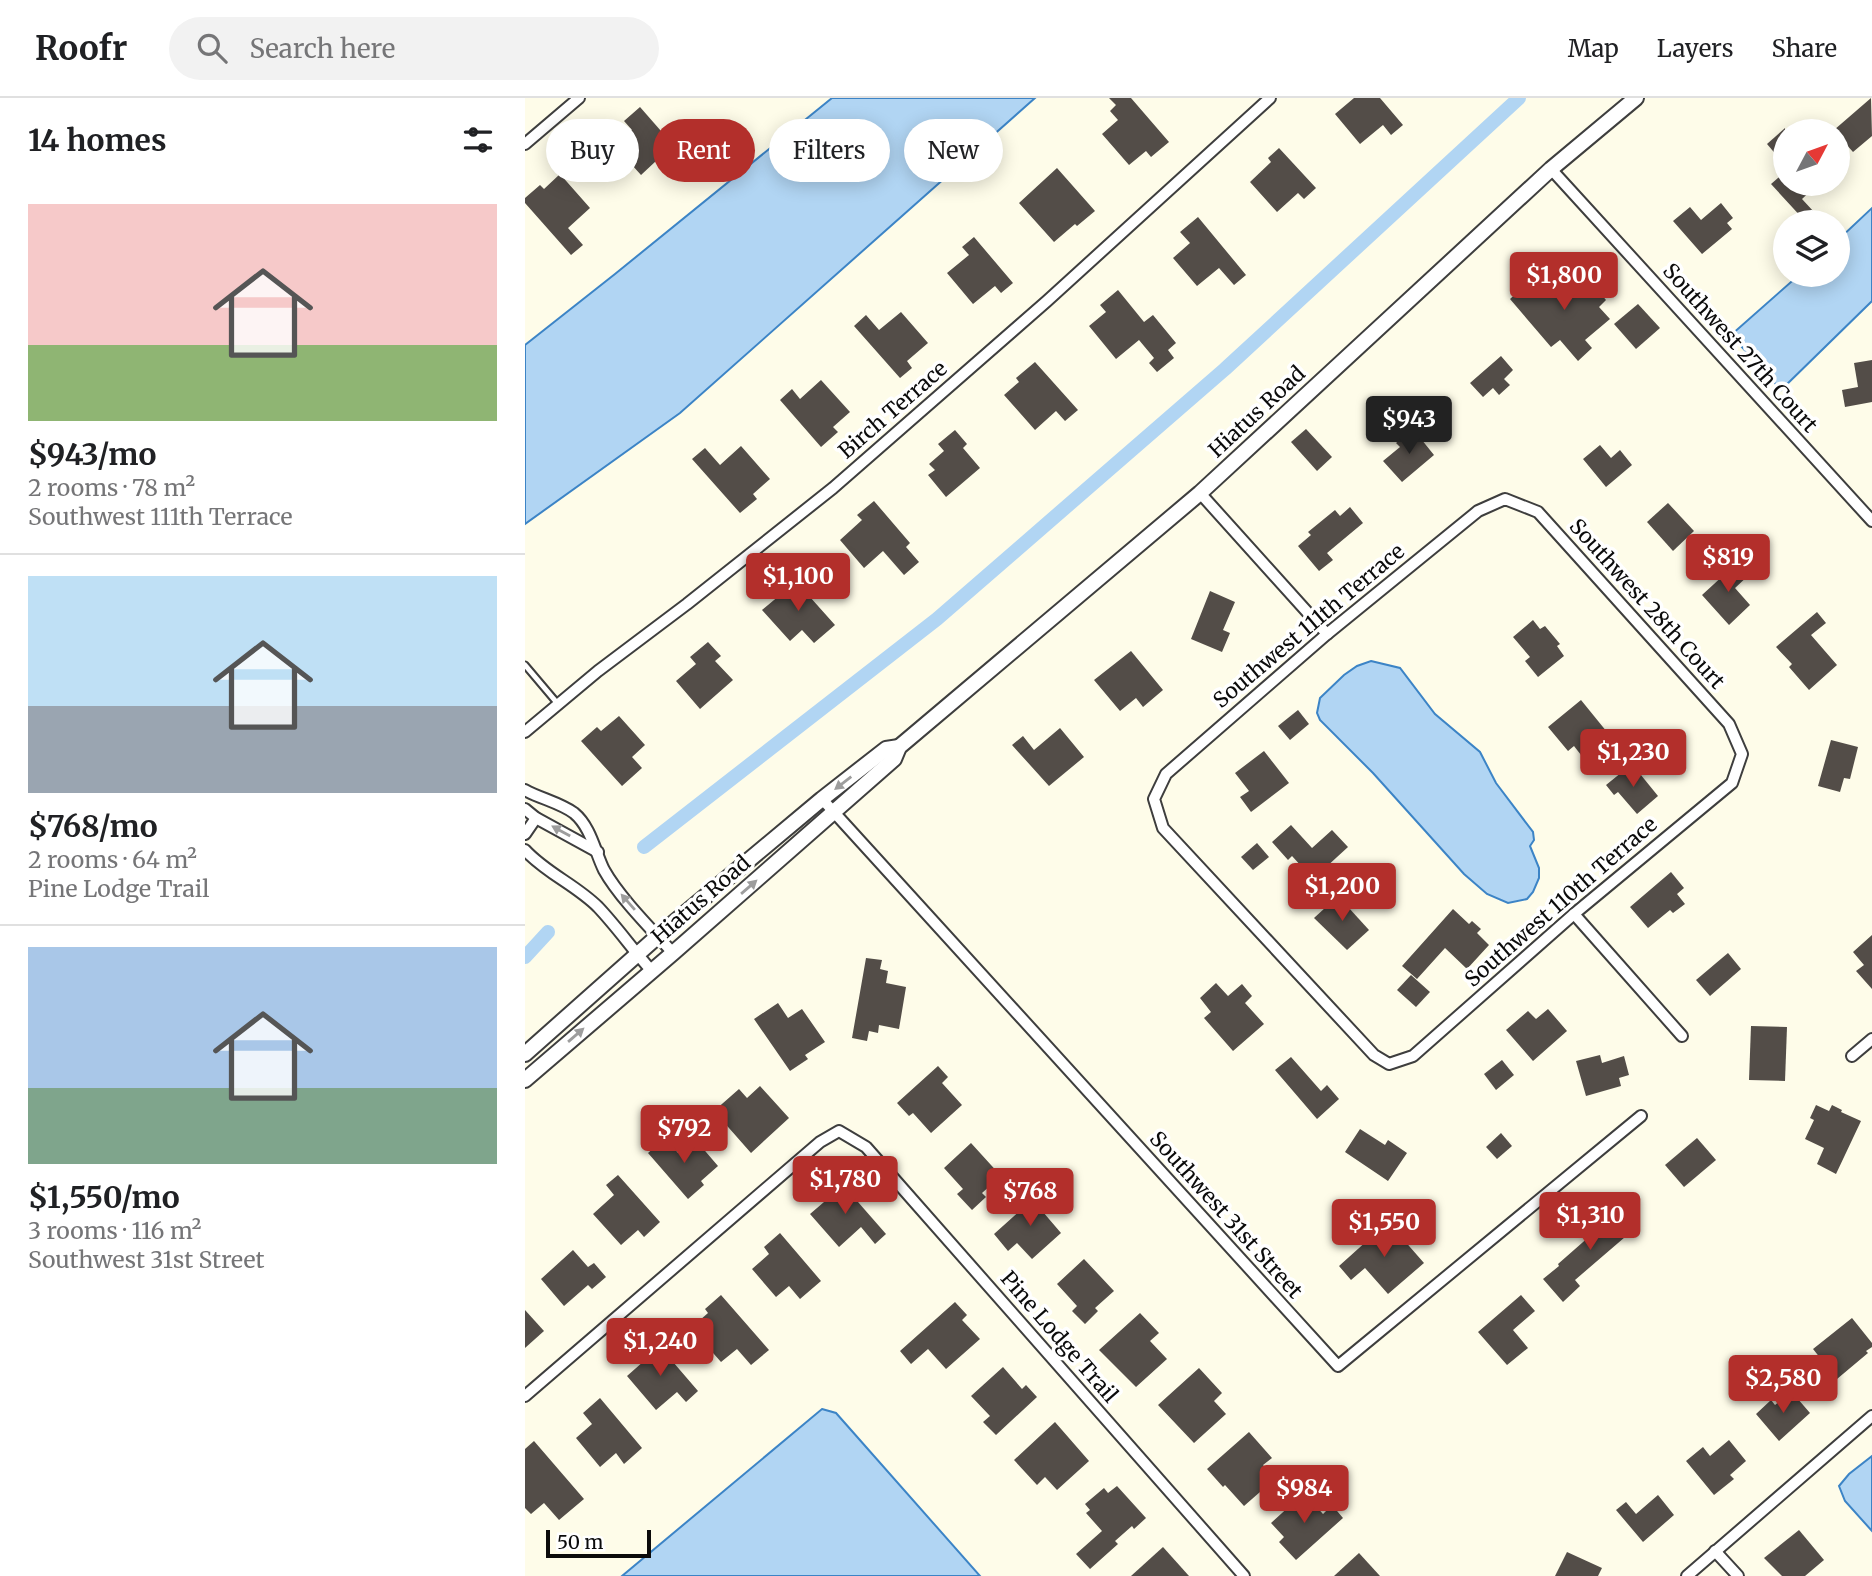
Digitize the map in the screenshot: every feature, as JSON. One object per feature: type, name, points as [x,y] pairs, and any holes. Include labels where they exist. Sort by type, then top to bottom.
[{"type":"street","points":[[525,144],[579,98]]},
{"type":"street","name":"Birch Terrace","points":[[525,732],[598,671],[833,488],[1047,301],[1270,98]]},
{"type":"street","name":"Hiatus Road","points":[[525,1080],[894,759],[899,747],[1200,493],[1551,169],[1636,98]]},
{"type":"street","name":"Southwest 27th Court","points":[[1551,169],[1872,522]]},
{"type":"street","points":[[1200,493],[1327,634]]},
{"type":"street","name":"Southwest 111th Terrace","points":[[1389,1064],[1374,1055],[1163,828],[1154,799],[1165,774],[1327,634],[1478,511],[1505,499]]},
{"type":"street","name":"Southwest 28th Court","points":[[1505,499],[1538,512],[1729,724],[1742,754]]},
{"type":"street","name":"Hiatus Road","points":[[525,1054],[658,936],[822,799],[885,749],[899,747]]},
{"type":"street","name":"Southwest 110th Terrace","points":[[1389,1064],[1413,1056],[1574,914],[1732,783],[1742,754]]},
{"type":"street","points":[[525,790],[574,813],[587,830],[604,869],[617,889],[673,953]]},
{"type":"street","name":"Southwest 31st Street","points":[[822,799],[1338,1366],[1640,1116]]},
{"type":"street","points":[[525,809],[536,818],[598,852]]},
{"type":"street","points":[[525,834],[536,818]]},
{"type":"street","points":[[525,849],[536,862],[576,888],[598,907],[651,970]]},
{"type":"street","points":[[1574,914],[1682,1036]]},
{"type":"street","points":[[1853,1056],[1872,1039]]},
{"type":"street","name":"Pine Lodge Trail","points":[[525,1396],[820,1142],[839,1131],[866,1147],[1244,1576]]},
{"type":"street","points":[[1687,1576],[1872,1416]]},
{"type":"street","points":[[1715,1550],[1738,1576]]},
{"type":"lane","points":[[525,665],[558,704]]},
{"type":"water","points":[[832,98],[1035,98],[1003,126],[1003,119],[904,119],[904,182],[940,182],[680,413],[525,524],[525,345],[728,182],[755,182],[755,160],[769,149],[769,182],[890,182],[890,119],[806,119]]},
{"type":"water","points":[[1872,208],[1872,301],[1781,390],[1731,335],[1785,287],[1850,287],[1850,229]]},
{"type":"water","points":[[1371,661],[1400,668],[1435,714],[1480,752],[1496,783],[1533,832],[1534,840],[1530,846],[1539,868],[1539,878],[1527,899],[1508,903],[1487,894],[1464,874],[1373,773],[1320,720],[1317,713],[1320,698],[1344,675]]},
{"type":"water","points":[[822,1409],[836,1413],[980,1576],[622,1576]]},
{"type":"water","points":[[1872,1456],[1872,1531],[1845,1501],[1839,1486],[1849,1474]]},
{"type":"building","points":[[1109,98],[1131,98],[1169,142],[1151,157],[1146,151],[1129,165],[1102,134],[1118,120],[1110,111],[1116,105]]},
{"type":"building","points":[[1354,98],[1380,98],[1403,125],[1391,135],[1383,125],[1360,144],[1335,114]]},
{"type":"building","points":[[1871,98],[1872,136],[1853,152],[1850,149],[1850,119],[1847,119]]},
{"type":"building","points":[[640,107],[653,122],[653,164],[641,175],[639,119],[626,119]]},
{"type":"building","points":[[1773,139],[1773,151],[1767,144]]},
{"type":"building","points":[[1279,148],[1316,188],[1304,199],[1298,193],[1277,212],[1250,182],[1271,162],[1268,158]]},
{"type":"building","points":[[1057,168],[1095,211],[1054,242],[1019,203]]},
{"type":"building","points":[[551,182],[567,182],[590,208],[568,228],[583,245],[571,255],[525,203],[525,198],[540,185],[544,189]]},
{"type":"building","points":[[1782,196],[1805,196],[1802,199],[1812,210],[1795,210]]},
{"type":"building","points":[[1721,203],[1733,218],[1727,223],[1732,229],[1702,254],[1673,221],[1690,207],[1701,220]]},
{"type":"building","points":[[1198,217],[1246,275],[1234,285],[1219,268],[1197,286],[1173,258],[1190,243],[1180,232]]},
{"type":"building","points":[[974,237],[1013,283],[1001,293],[995,286],[973,304],[947,273],[969,255],[962,247]]},
{"type":"building","points":[[1581,270],[1606,300],[1599,307],[1610,319],[1585,340],[1592,348],[1578,361],[1560,340],[1551,347],[1510,299],[1530,281],[1539,292],[1559,274],[1566,283]]},
{"type":"building","points":[[1118,290],[1144,322],[1153,315],[1176,343],[1168,350],[1174,358],[1157,372],[1149,363],[1154,358],[1139,340],[1116,359],[1089,326],[1106,312],[1100,305]]},
{"type":"building","points":[[1638,304],[1660,328],[1636,349],[1614,324]]},
{"type":"building","points":[[901,312],[928,343],[907,361],[912,368],[900,378],[854,326],[866,315],[879,330]]},
{"type":"building","points":[[1501,356],[1513,370],[1504,379],[1510,385],[1499,395],[1493,388],[1483,397],[1470,383]]},
{"type":"building","points":[[1872,360],[1872,402],[1845,407],[1842,390],[1858,387],[1854,363]]},
{"type":"building","points":[[1035,362],[1078,410],[1065,421],[1056,411],[1035,430],[1004,395],[1019,382],[1016,378]]},
{"type":"building","points":[[821,380],[850,412],[833,427],[838,432],[821,447],[780,400],[792,389],[800,399]]},
{"type":"building","points":[[1306,429],[1332,457],[1317,471],[1291,442]]},
{"type":"building","points":[[1413,429],[1434,455],[1402,482],[1383,461],[1400,447],[1396,443]]},
{"type":"building","points":[[955,430],[967,444],[963,448],[980,468],[946,497],[928,475],[935,470],[929,464],[944,451],[938,444]]},
{"type":"building","points":[[1600,445],[1611,458],[1620,450],[1632,465],[1606,487],[1583,459]]},
{"type":"building","points":[[741,446],[770,479],[753,494],[757,499],[740,513],[692,459],[705,448],[720,465]]},
{"type":"building","points":[[874,501],[910,543],[906,547],[919,562],[904,575],[883,551],[864,568],[840,540],[862,520],[857,515]]},
{"type":"building","points":[[1668,503],[1694,531],[1673,551],[1647,522]]},
{"type":"building","points":[[1350,507],[1363,523],[1327,553],[1333,560],[1319,571],[1298,546],[1311,535],[1308,532],[1335,510],[1340,516]]},
{"type":"building","points":[[1738,562],[1750,574],[1735,588],[1750,605],[1729,625],[1702,595]]},
{"type":"building","points":[[793,578],[835,625],[814,643],[802,630],[790,641],[762,610],[780,595],[777,592]]},
{"type":"building","points":[[1210,591],[1235,602],[1223,630],[1230,633],[1222,652],[1191,639]]},
{"type":"building","points":[[1817,612],[1826,623],[1811,635],[1837,665],[1809,690],[1789,667],[1792,664],[1776,647]]},
{"type":"building","points":[[1533,620],[1540,629],[1545,626],[1560,644],[1557,646],[1564,656],[1538,677],[1525,661],[1530,657],[1513,637]]},
{"type":"building","points":[[708,642],[721,656],[715,661],[733,680],[700,709],[676,681],[696,664],[690,657]]},
{"type":"building","points":[[1131,651],[1163,690],[1143,707],[1136,698],[1120,711],[1094,680]]},
{"type":"building","points":[[1581,700],[1607,732],[1581,755],[1574,746],[1568,751],[1548,727]]},
{"type":"building","points":[[1298,710],[1309,724],[1290,740],[1278,726]]},
{"type":"building","points":[[619,716],[645,745],[632,757],[642,768],[622,786],[581,741],[597,727],[601,731]]},
{"type":"building","points":[[1060,728],[1084,757],[1049,786],[1012,745],[1023,736],[1034,750]]},
{"type":"building","points":[[1831,740],[1858,747],[1850,779],[1844,778],[1840,792],[1818,786]]},
{"type":"building","points":[[1264,751],[1289,783],[1251,812],[1240,797],[1249,791],[1235,773]]},
{"type":"building","points":[[1632,764],[1658,796],[1637,814],[1618,792],[1614,795],[1606,785]]},
{"type":"building","points":[[1291,825],[1312,848],[1332,830],[1348,847],[1313,879],[1292,856],[1288,860],[1272,842]]},
{"type":"building","points":[[1257,843],[1269,857],[1253,870],[1241,857]]},
{"type":"building","points":[[1671,872],[1684,888],[1677,894],[1685,904],[1673,913],[1670,910],[1648,928],[1630,907]]},
{"type":"building","points":[[1338,896],[1369,930],[1347,950],[1314,918]]},
{"type":"building","points":[[1453,909],[1469,924],[1472,921],[1481,929],[1477,933],[1489,945],[1467,969],[1445,948],[1417,979],[1402,966]]},
{"type":"building","points":[[1872,935],[1872,989],[1856,971],[1864,965],[1853,952]]},
{"type":"building","points":[[1728,953],[1741,969],[1710,996],[1696,980]]},
{"type":"building","points":[[866,958],[882,960],[880,969],[888,971],[886,983],[906,987],[899,1029],[879,1025],[878,1033],[869,1031],[867,1041],[852,1038]]},
{"type":"building","points":[[1411,975],[1430,992],[1416,1007],[1397,990]]},
{"type":"building","points":[[1216,983],[1228,996],[1242,984],[1252,996],[1245,1003],[1264,1024],[1233,1051],[1204,1018],[1211,1012],[1200,998]]},
{"type":"building","points":[[778,1003],[788,1018],[802,1009],[825,1042],[805,1055],[808,1059],[790,1071],[754,1019]]},
{"type":"building","points":[[1548,1009],[1567,1031],[1533,1061],[1506,1030],[1528,1011],[1536,1019]]},
{"type":"building","points":[[1751,1026],[1787,1027],[1785,1081],[1749,1080]]},
{"type":"building","points":[[1600,1055],[1602,1063],[1624,1056],[1629,1075],[1619,1078],[1621,1086],[1586,1096],[1576,1061]]},
{"type":"building","points":[[1291,1057],[1321,1091],[1327,1085],[1339,1099],[1317,1119],[1275,1070]]},
{"type":"building","points":[[1502,1060],[1514,1075],[1496,1090],[1484,1074]]},
{"type":"building","points":[[938,1066],[948,1077],[942,1083],[962,1105],[931,1133],[913,1113],[909,1116],[897,1103]]},
{"type":"building","points":[[760,1086],[789,1118],[751,1153],[714,1111],[739,1089],[747,1098]]},
{"type":"building","points":[[1816,1105],[1829,1111],[1832,1105],[1861,1121],[1836,1174],[1817,1164],[1824,1148],[1805,1139],[1814,1120],[1810,1118]]},
{"type":"building","points":[[1360,1129],[1385,1145],[1388,1140],[1407,1153],[1388,1181],[1345,1152]]},
{"type":"building","points":[[1501,1133],[1512,1146],[1497,1159],[1486,1147]]},
{"type":"building","points":[[665,1138],[678,1153],[694,1138],[718,1166],[701,1181],[704,1185],[688,1199],[648,1153]]},
{"type":"building","points":[[1697,1138],[1716,1160],[1684,1187],[1665,1165]]},
{"type":"building","points":[[971,1143],[1001,1176],[982,1193],[986,1197],[972,1210],[957,1194],[963,1189],[944,1168]]},
{"type":"building","points":[[618,1175],[660,1222],[644,1237],[638,1230],[621,1245],[593,1214],[614,1195],[606,1185]]},
{"type":"building","points":[[837,1178],[886,1234],[875,1244],[861,1227],[839,1247],[810,1214],[831,1196],[825,1188]]},
{"type":"building","points":[[1041,1192],[1052,1204],[1043,1212],[1061,1233],[1032,1259],[1017,1243],[1008,1251],[994,1234]]},
{"type":"building","points":[[1621,1204],[1639,1225],[1575,1280],[1580,1286],[1563,1302],[1543,1279]]},
{"type":"building","points":[[1388,1222],[1424,1263],[1388,1294],[1365,1268],[1351,1280],[1339,1266]]},
{"type":"building","points":[[780,1233],[821,1281],[800,1299],[789,1286],[776,1297],[752,1269],[769,1254],[764,1247]]},
{"type":"building","points":[[573,1250],[588,1267],[594,1263],[606,1277],[592,1289],[588,1285],[564,1306],[541,1279]]},
{"type":"building","points":[[1084,1259],[1114,1291],[1095,1308],[1098,1311],[1085,1324],[1072,1311],[1077,1306],[1057,1284]]},
{"type":"building","points":[[721,1295],[769,1350],[751,1365],[737,1349],[721,1362],[691,1328],[708,1313],[705,1309]]},
{"type":"building","points":[[1521,1295],[1535,1311],[1513,1330],[1528,1348],[1507,1365],[1478,1332]]},
{"type":"building","points":[[955,1302],[967,1315],[962,1320],[980,1339],[946,1369],[928,1349],[911,1364],[900,1351]]},
{"type":"building","points":[[525,1310],[544,1331],[525,1348]]},
{"type":"building","points":[[1140,1313],[1159,1333],[1150,1341],[1167,1359],[1136,1387],[1099,1350]]},
{"type":"building","points":[[1852,1318],[1872,1343],[1872,1347],[1837,1379],[1813,1349]]},
{"type":"building","points":[[655,1341],[698,1391],[686,1402],[677,1392],[656,1410],[627,1376],[644,1361],[639,1355]]},
{"type":"building","points":[[1003,1367],[1022,1389],[1026,1385],[1037,1397],[996,1435],[983,1422],[990,1416],[971,1396]]},
{"type":"building","points":[[1199,1368],[1222,1393],[1214,1401],[1226,1414],[1194,1443],[1158,1405]]},
{"type":"building","points":[[1791,1391],[1810,1413],[1779,1441],[1756,1414],[1771,1400],[1775,1405]]},
{"type":"building","points":[[600,1398],[642,1448],[624,1464],[616,1453],[600,1467],[576,1438],[592,1424],[583,1413]]},
{"type":"building","points":[[1055,1422],[1089,1461],[1057,1490],[1045,1477],[1037,1485],[1014,1460]]},
{"type":"building","points":[[1249,1432],[1272,1458],[1263,1465],[1275,1479],[1244,1506],[1207,1469]]},
{"type":"building","points":[[1729,1440],[1746,1461],[1730,1475],[1734,1479],[1714,1495],[1686,1461],[1703,1447],[1710,1456]]},
{"type":"building","points":[[534,1441],[584,1499],[559,1520],[544,1503],[531,1514],[525,1508],[525,1449]]},
{"type":"building","points":[[1117,1486],[1146,1518],[1115,1541],[1118,1544],[1090,1569],[1076,1554],[1102,1531],[1086,1513],[1090,1510],[1085,1504],[1104,1488],[1108,1493]]},
{"type":"building","points":[[1304,1493],[1323,1514],[1332,1505],[1343,1518],[1296,1560],[1279,1542],[1284,1537],[1271,1523]]},
{"type":"building","points":[[1658,1495],[1674,1515],[1643,1542],[1616,1510],[1626,1502],[1636,1514]]},
{"type":"building","points":[[1799,1530],[1824,1560],[1805,1576],[1782,1576],[1764,1558]]},
{"type":"building","points":[[1163,1547],[1189,1576],[1131,1576]]},
{"type":"building","points":[[1567,1552],[1602,1568],[1598,1576],[1555,1576]]},
{"type":"building","points":[[1359,1553],[1380,1576],[1334,1576]]},
{"type":"waterway","points":[[644,847],[937,619],[1225,369],[1519,98]]},
{"type":"waterway","points":[[525,957],[548,932]]}]
